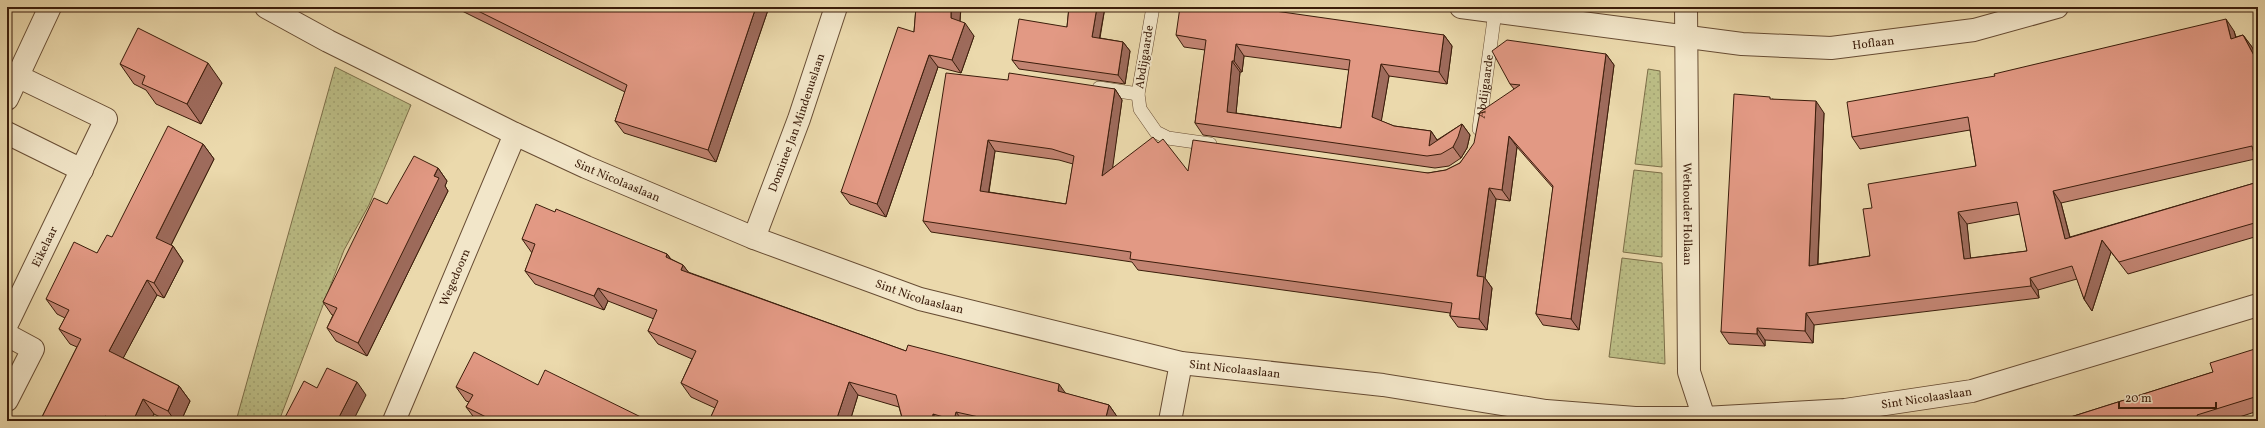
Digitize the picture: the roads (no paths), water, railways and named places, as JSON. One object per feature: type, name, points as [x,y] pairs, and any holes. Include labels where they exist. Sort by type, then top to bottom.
[{"type":"street","points":[[7,99],[50,7]]},
{"type":"street","name":"Sint Nicolaaslaan","points":[[266,7],[328,41],[515,134],[586,167],[754,238],[927,301],[1181,363],[1383,385],[1546,411],[1635,418],[1705,420],[1845,410],[1972,391],[2258,305]]},
{"type":"street","name":"Dominee Jan Mindenuslaan","points":[[754,238],[802,112],[836,7]]},
{"type":"street","points":[[1461,7],[1686,36]]},
{"type":"street","name":"Wethouder Hollaan","points":[[1686,7],[1689,372],[1705,420]]},
{"type":"street","name":"Hoflaan","points":[[1686,36],[1742,44],[1831,48],[1974,30],[2035,11],[2057,7]]},
{"type":"street","name":"Eikelaar","points":[[7,324],[106,119],[17,76]]},
{"type":"street","points":[[7,133],[82,170]]},
{"type":"street","name":"Wegedoorn","points":[[394,421],[515,134]]},
{"type":"street","points":[[7,335],[33,349],[7,400]]},
{"type":"street","points":[[1170,421],[1181,363]]},
{"type":"lane","name":"Abdijgaarde","points":[[1153,7],[1138,94],[1140,109],[1156,132],[1168,138],[1223,146]]},
{"type":"lane","name":"Abdijgaarde","points":[[1477,143],[1495,12]]},
{"type":"lane","points":[[1083,86],[1138,94]]}]
